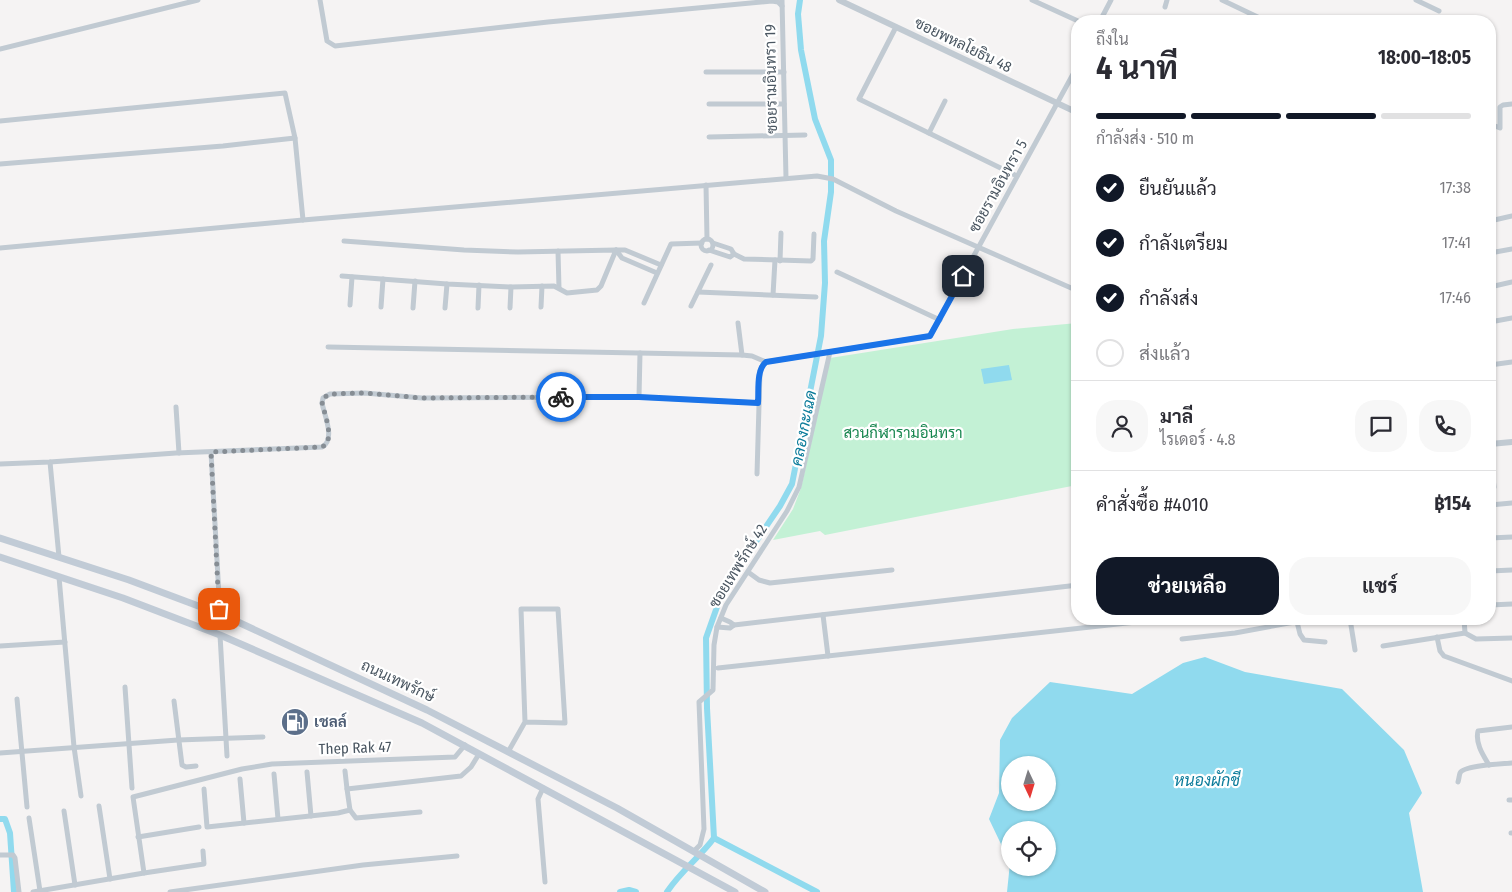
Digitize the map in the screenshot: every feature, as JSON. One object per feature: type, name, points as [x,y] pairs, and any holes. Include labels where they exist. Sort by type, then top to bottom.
[{"type":"main road","name":"ถนนเทพรักษ์","points":[[0,538],[220,614],[428,710],[617,808],[765,892]]},
{"type":"main road","name":"ถนนเทพรักษ์","points":[[0,557],[123,598],[220,635],[422,722],[735,892]]},
{"type":"street","points":[[0,50],[198,0]]},
{"type":"street","name":"ซอยรามอินทรา 19","points":[[320,0],[327,41],[335,46],[548,22],[772,1],[782,3],[786,178]]},
{"type":"street","name":"ซอยพหลโยธิน 48","points":[[839,0],[1071,110]]},
{"type":"street","points":[[1032,0],[1071,18]]},
{"type":"street","points":[[1103,15],[1111,0]]},
{"type":"street","points":[[1165,7],[1167,0]]},
{"type":"street","points":[[1222,0],[1253,15]]},
{"type":"street","points":[[1416,0],[1439,11]]},
{"type":"street","points":[[896,27],[859,99],[1017,176]]},
{"type":"street","points":[[706,72],[784,72]]},
{"type":"street","name":"ซอยรามอินทรา 5","points":[[766,362],[930,336],[1071,78]]},
{"type":"street","points":[[0,121],[285,92],[295,138],[303,220]]},
{"type":"street","points":[[929,133],[945,101]]},
{"type":"street","points":[[709,104],[784,104]]},
{"type":"street","points":[[1496,126],[1500,128],[1500,107],[1512,104]]},
{"type":"street","points":[[709,137],[805,136]]},
{"type":"street","points":[[0,164],[223,146],[295,138]]},
{"type":"street","points":[[0,248],[786,178],[824,177],[833,179],[896,211],[1071,288]]},
{"type":"street","points":[[706,185],[708,239],[713,243],[731,249],[734,254],[744,259],[813,261],[814,234]]},
{"type":"street","points":[[1496,219],[1512,216]]},
{"type":"street","points":[[773,295],[781,234]]},
{"type":"street","points":[[644,304],[671,244],[702,243],[708,239]]},
{"type":"street","points":[[344,241],[518,252],[625,250],[661,265]]},
{"type":"street","points":[[702,243],[703,248],[730,257],[734,254]]},
{"type":"street","points":[[709,250],[713,243]]},
{"type":"street","points":[[1496,252],[1512,249]]},
{"type":"street","points":[[616,250],[622,258],[657,273]]},
{"type":"street","points":[[342,276],[447,284],[511,287],[554,286],[567,293],[597,290],[601,286],[616,250]]},
{"type":"street","points":[[558,251],[559,288]]},
{"type":"street","points":[[691,306],[711,265]]},
{"type":"street","points":[[837,272],[940,320]]},
{"type":"street","points":[[350,305],[352,277]]},
{"type":"street","points":[[381,307],[383,279]]},
{"type":"street","points":[[413,308],[415,281]]},
{"type":"street","points":[[1496,286],[1512,282]]},
{"type":"street","points":[[445,308],[447,284]]},
{"type":"street","points":[[478,308],[479,285]]},
{"type":"street","points":[[541,307],[542,286]]},
{"type":"street","points":[[510,308],[511,287]]},
{"type":"street","points":[[698,292],[816,297]]},
{"type":"street","points":[[1496,321],[1512,318]]},
{"type":"street","points":[[738,323],[742,355]]},
{"type":"street","points":[[328,346],[752,356],[766,362],[760,371],[757,474]]},
{"type":"street","name":"ซอยเทพรักษ์ 42","points":[[696,852],[704,829],[699,702],[710,694],[714,688],[714,646],[717,627],[726,605],[787,511],[799,487],[830,352]]},
{"type":"street","points":[[639,397],[640,353]]},
{"type":"street","points":[[1496,365],[1512,362]]},
{"type":"street","points":[[0,464],[179,453],[322,447],[327,445],[330,439],[322,402],[323,398],[330,394],[365,393],[422,398],[639,397],[758,403]]},
{"type":"street","points":[[176,407],[179,453]]},
{"type":"street","points":[[1496,443],[1512,442]]},
{"type":"street","points":[[211,452],[220,614]]},
{"type":"street","points":[[50,462],[59,557]]},
{"type":"street","points":[[1496,504],[1512,503]]},
{"type":"street","points":[[1496,537],[1512,536]]},
{"type":"street","points":[[0,562],[9,560]]},
{"type":"street","points":[[748,572],[759,580],[770,583],[892,570]]},
{"type":"street","points":[[1496,571],[1512,570]]},
{"type":"street","points":[[59,577],[74,747],[82,796]]},
{"type":"street","points":[[717,627],[730,628],[734,625],[1071,585]]},
{"type":"street","points":[[1496,605],[1512,604]]},
{"type":"street","points":[[508,752],[525,722],[521,609],[558,609],[565,723],[525,722]]},
{"type":"street","points":[[823,615],[828,656]]},
{"type":"street","points":[[720,618],[734,625]]},
{"type":"street","points":[[718,668],[1081,625]]},
{"type":"street","points":[[1182,639],[1235,633],[1280,625]]},
{"type":"street","points":[[1298,625],[1304,640],[1324,642]]},
{"type":"street","points":[[1351,625],[1355,650]]},
{"type":"street","points":[[1464,625],[1465,634]]},
{"type":"street","points":[[1383,646],[1465,634],[1476,639],[1512,638]]},
{"type":"street","points":[[220,635],[227,756]]},
{"type":"street","points":[[1437,637],[1440,651],[1444,656],[1512,681]]},
{"type":"street","points":[[0,646],[65,642]]},
{"type":"street","points":[[125,687],[132,788]]},
{"type":"street","points":[[17,699],[27,807]]},
{"type":"street","points":[[174,701],[183,766],[196,766]]},
{"type":"street","points":[[1489,765],[1479,746],[1478,731],[1512,727]]},
{"type":"street","points":[[0,753],[178,740],[264,737]]},
{"type":"street","name":"Thep Rak 47","points":[[138,837],[133,797],[242,769],[272,764],[455,757],[464,745]]},
{"type":"street","points":[[347,789],[461,776],[471,767],[479,754]]},
{"type":"street","points":[[1458,782],[1460,773],[1464,770],[1512,763]]},
{"type":"street","points":[[345,771],[350,810],[356,818],[420,812]]},
{"type":"street","points":[[307,772],[311,816]]},
{"type":"street","points":[[274,774],[278,819]]},
{"type":"street","points":[[240,779],[244,823]]},
{"type":"street","points":[[543,788],[538,799],[545,882]]},
{"type":"street","points":[[204,789],[208,827],[350,810]]},
{"type":"street","points":[[100,806],[110,879]]},
{"type":"street","points":[[64,811],[76,885]]},
{"type":"street","points":[[29,818],[40,891]]},
{"type":"street","points":[[144,873],[138,837],[199,827]]},
{"type":"street","points":[[33,892],[204,864],[203,851]]},
{"type":"street","points":[[0,855],[11,855],[16,864],[19,892]]},
{"type":"street","points":[[170,892],[363,865],[457,856]]},
{"type":"green space","name":"สวนกีฬารามอินทรา","points":[[1071,324],[1071,486],[825,535],[820,531],[773,540],[793,509],[801,488],[830,358],[1013,329]]},
{"type":"water","points":[[1009,365],[1012,380],[984,384],[981,369]]},
{"type":"water","name":"หนองผักชี","points":[[1205,657],[1245,672],[1342,689],[1404,750],[1422,793],[1409,813],[1423,892],[1007,892],[1009,876],[1056,876],[1056,821],[1001,821],[1001,844],[989,819],[999,793],[1000,740],[1012,718],[1050,682],[1132,694],[1183,663]]},
{"type":"waterway","name":"คลองกะเฉด","points":[[714,838],[707,708],[706,638],[723,590],[780,506],[792,484],[821,336],[825,283],[824,241],[831,192],[831,160],[815,119],[801,50],[798,14],[800,0]]},
{"type":"waterway","points":[[0,819],[5,819],[10,833],[14,892]]},
{"type":"waterway","points":[[667,892],[714,838],[817,892]]},
{"type":"waterway","points":[[620,892],[629,890],[636,892]]},
{"type":"way so far","points":[[219,609],[211,452],[322,447],[327,445],[330,439],[322,402],[323,398],[330,394],[365,393],[422,398],[561,397]]},
{"type":"place","name":"เชลล์","points":[[295,722]]},
{"type":"route","points":[[561,397],[639,397],[758,403],[760,371],[766,362],[930,336],[963,276]]}]
